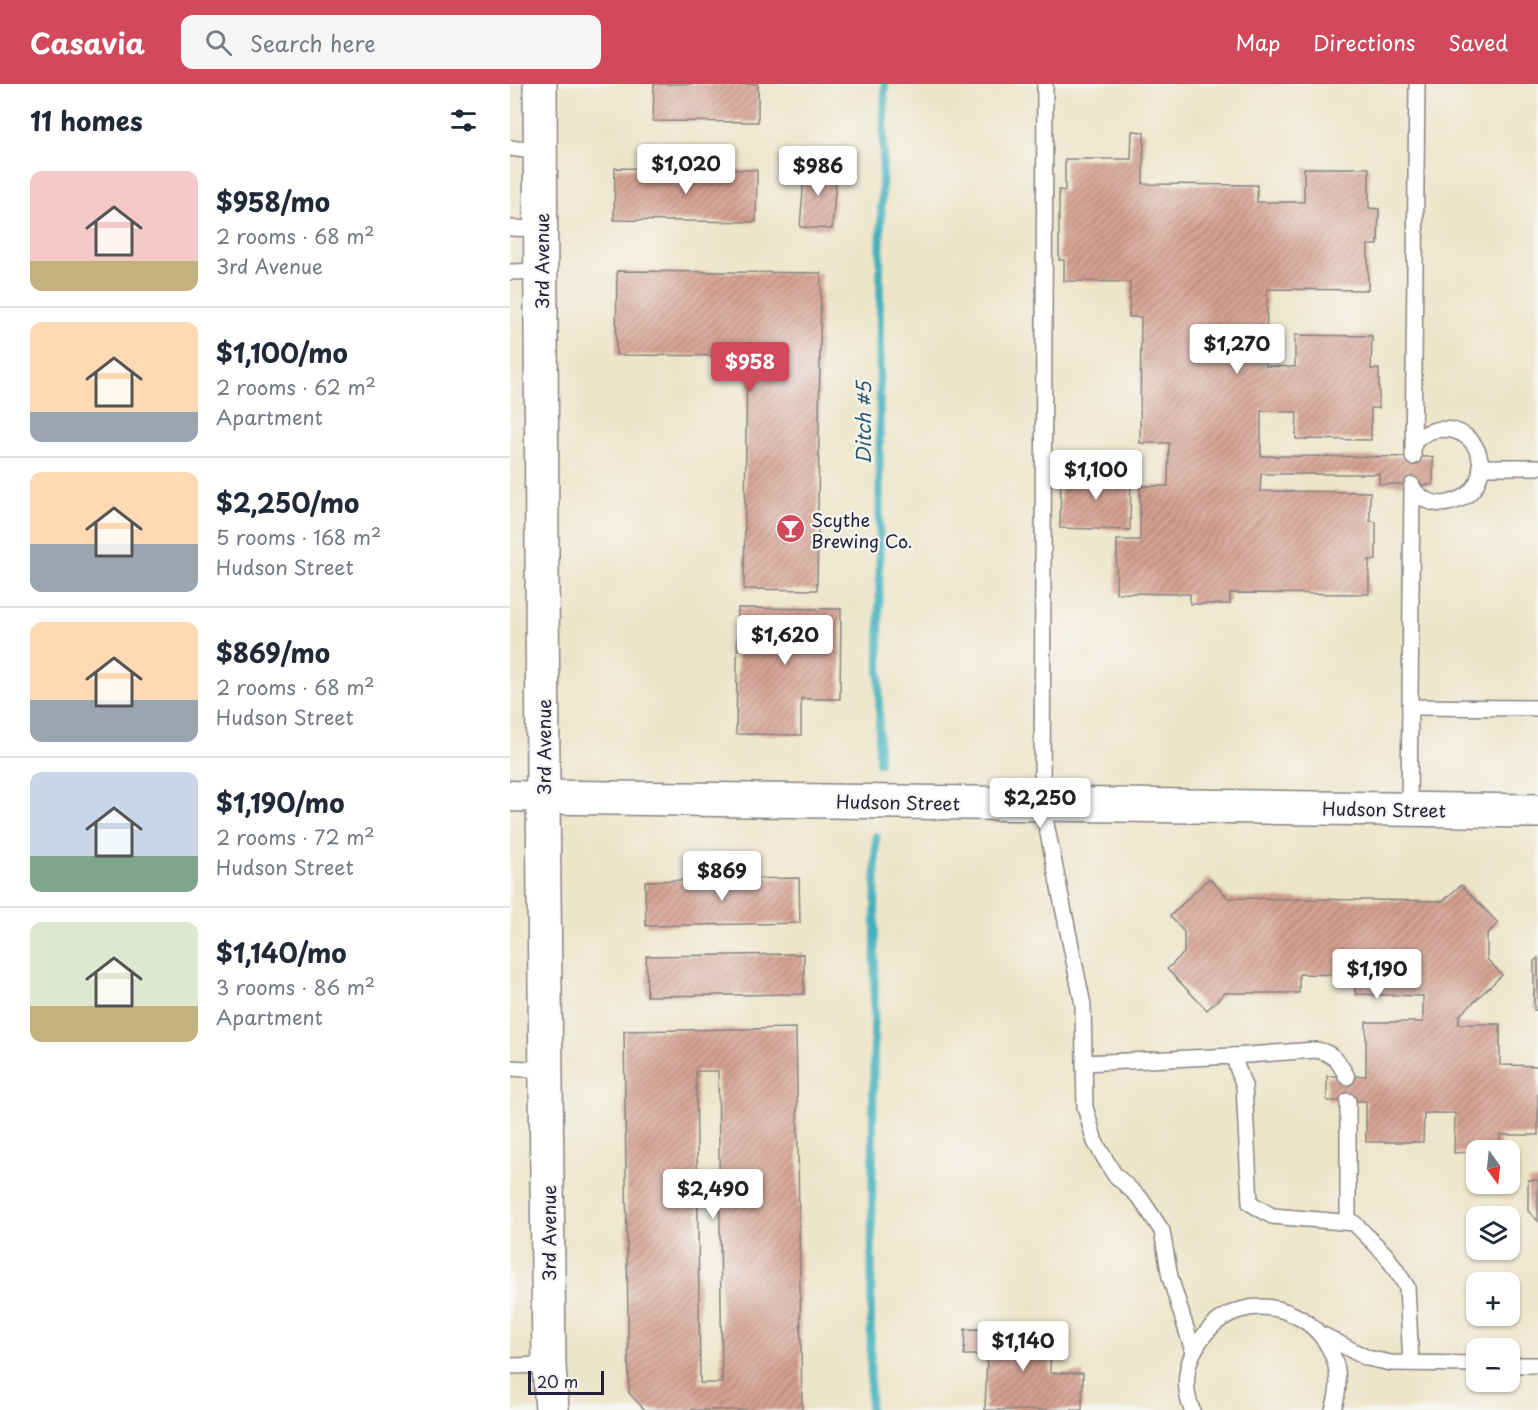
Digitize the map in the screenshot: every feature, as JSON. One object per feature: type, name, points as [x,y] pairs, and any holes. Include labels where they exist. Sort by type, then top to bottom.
[{"type":"main road","name":"3rd Avenue","points":[[540,84],[525,150],[525,271],[543,797],[549,1365],[552,1410]]},
{"type":"main road","name":"Hudson Street","points":[[543,797],[1538,811]]},
{"type":"street","name":"Hudson Street","points":[[510,796],[543,797]]},
{"type":"lane","points":[[1045,84],[1042,804],[1083,1005],[1085,1107],[1095,1142],[1114,1174],[1141,1199],[1162,1231],[1170,1277],[1193,1351]]},
{"type":"lane","points":[[1409,809],[1412,486],[1416,493],[1428,501],[1443,504],[1458,501],[1470,493],[1478,481],[1482,467],[1479,452],[1471,440],[1458,432],[1444,429],[1429,431],[1417,439],[1413,451],[1417,84]]},
{"type":"lane","points":[[1482,467],[1538,468]]},
{"type":"lane","points":[[1410,706],[1538,708]]},
{"type":"lane","points":[[1084,1063],[1323,1051],[1329,1052],[1340,1063],[1347,1077]]},
{"type":"lane","points":[[1233,1056],[1244,1086],[1250,1203],[1272,1216],[1354,1222],[1386,1255],[1407,1287],[1411,1363]]},
{"type":"lane","points":[[510,1068],[546,1070]]},
{"type":"lane","points":[[1348,1101],[1348,1222]]},
{"type":"lane","points":[[1192,1410],[1186,1385],[1188,1368],[1193,1351],[1202,1336],[1228,1315],[1261,1306],[1294,1313],[1309,1322],[1331,1348],[1339,1381],[1333,1410]]},
{"type":"lane","points":[[1321,1334],[1367,1358],[1391,1363],[1466,1364]]},
{"type":"lane","points":[[510,1366],[549,1365]]},
{"type":"lane","points":[[1520,1365],[1538,1365]]},
{"type":"building","points":[[654,84],[758,84],[758,122],[653,121]]},
{"type":"building","points":[[1132,131],[1144,132],[1143,184],[1257,185],[1257,202],[1304,202],[1304,168],[1369,168],[1369,208],[1379,209],[1378,245],[1368,245],[1368,290],[1267,289],[1266,366],[1295,367],[1295,335],[1372,336],[1371,369],[1379,369],[1379,408],[1371,408],[1371,440],[1296,439],[1297,412],[1261,411],[1261,456],[1433,457],[1433,485],[1379,484],[1379,474],[1261,474],[1260,491],[1370,492],[1370,521],[1376,522],[1376,560],[1369,560],[1369,594],[1230,593],[1230,604],[1190,604],[1190,594],[1116,593],[1117,540],[1140,540],[1140,486],[1168,486],[1169,443],[1140,443],[1141,317],[1129,317],[1130,282],[1064,281],[1064,260],[1059,260],[1059,190],[1065,191],[1065,159],[1131,159]]},
{"type":"building","points":[[805,165],[837,168],[832,229],[800,227]]},
{"type":"building","points":[[615,168],[757,170],[756,222],[614,220]]},
{"type":"building","points":[[617,271],[821,273],[817,590],[744,589],[747,356],[616,355]]},
{"type":"building","points":[[1061,472],[1131,473],[1130,530],[1060,528]]},
{"type":"building","points":[[738,608],[841,609],[840,699],[801,699],[801,735],[736,734]]},
{"type":"building","points":[[799,878],[800,923],[646,926],[645,881]]},
{"type":"building","points":[[1209,878],[1228,898],[1443,901],[1461,885],[1498,923],[1487,934],[1487,959],[1502,975],[1459,1016],[1459,1024],[1500,1024],[1500,1065],[1538,1066],[1538,1135],[1500,1135],[1500,1140],[1466,1140],[1466,1152],[1454,1153],[1455,1113],[1424,1113],[1423,1142],[1366,1142],[1366,1101],[1327,1101],[1327,1076],[1366,1076],[1366,1022],[1423,1022],[1423,996],[1355,994],[1355,975],[1299,974],[1299,993],[1225,993],[1207,1010],[1167,969],[1184,953],[1184,932],[1170,916]]},
{"type":"building","points":[[804,954],[804,994],[647,996],[646,956]]},
{"type":"building","points":[[1538,958],[1538,1010],[1534,1010],[1534,961]]},
{"type":"building","points":[[796,1028],[802,1410],[645,1410],[629,1393],[624,1031]],"holes":[[[696,1071],[718,1071],[722,1383],[700,1383]]]},
{"type":"building","points":[[1528,1180],[1538,1180],[1538,1221],[1528,1211]]},
{"type":"building","points":[[965,1329],[1051,1331],[1050,1373],[1083,1373],[1082,1410],[985,1410],[987,1355],[964,1355]]},
{"type":"waterway","name":"Ditch #5","points":[[879,763],[880,261],[885,84]]},
{"type":"waterway","points":[[870,1410],[876,836]]},
{"type":"place","name":"Scythe Brewing Co.","points":[[790,529]]}]
